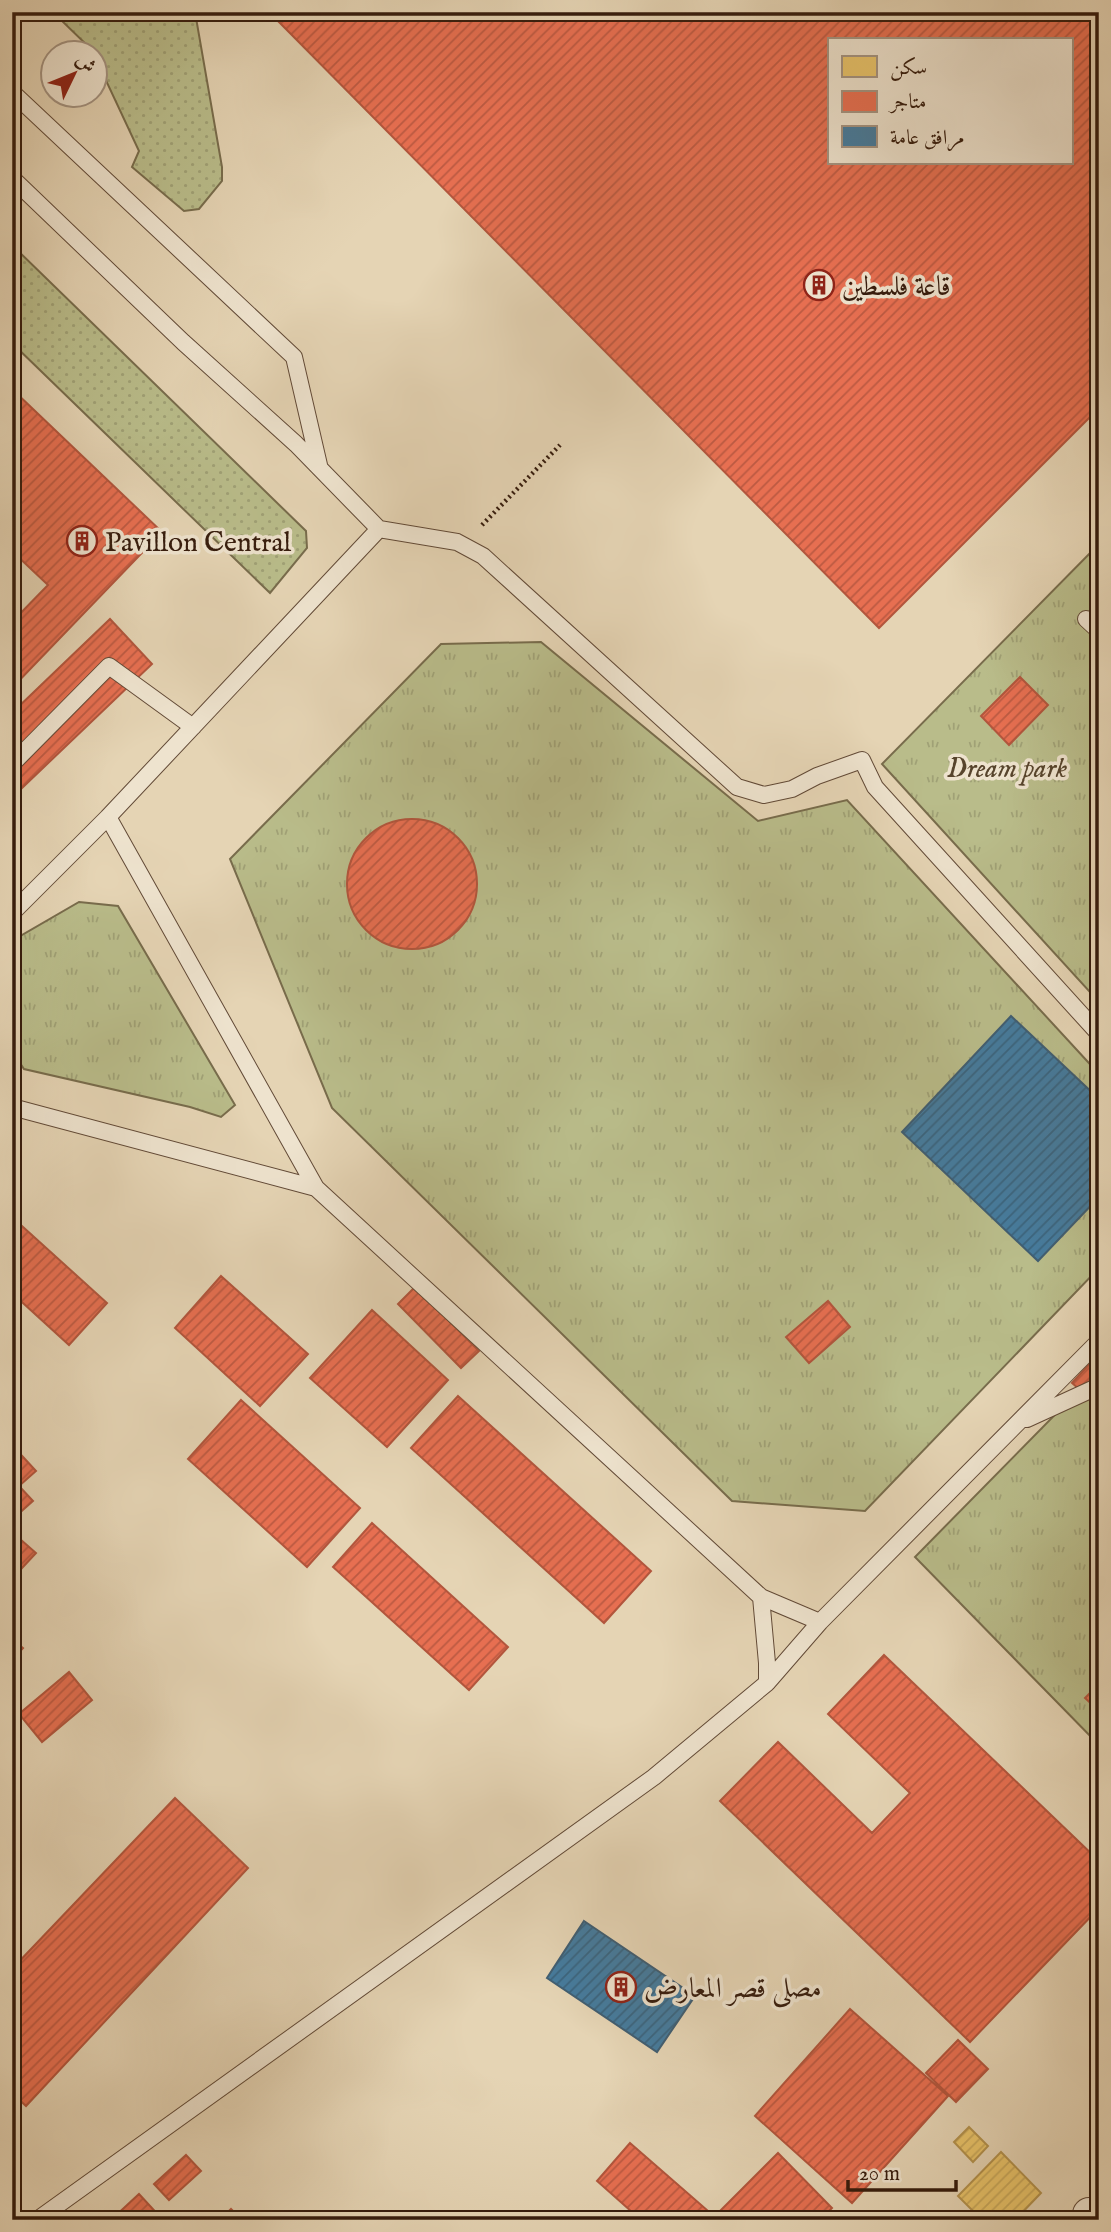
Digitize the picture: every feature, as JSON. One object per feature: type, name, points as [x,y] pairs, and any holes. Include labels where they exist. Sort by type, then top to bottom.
[{"type":"lane","points":[[12,92],[294,357],[319,468]]},
{"type":"lane","points":[[12,178],[183,342],[296,444],[379,529],[457,542],[483,556],[737,787],[764,795],[792,789],[817,776],[862,760],[875,787],[1099,1034]]},
{"type":"lane","points":[[12,913],[108,817],[379,529]]},
{"type":"lane","points":[[1086,619],[1099,631]]},
{"type":"lane","points":[[12,764],[109,666],[193,727]]},
{"type":"lane","points":[[108,817],[316,1188],[761,1597],[820,1622]]},
{"type":"lane","points":[[12,1107],[316,1188]]},
{"type":"lane","points":[[37,2220],[654,1777],[766,1683],[820,1622],[1099,1341]]},
{"type":"lane","points":[[1016,1425],[1099,1386]]},
{"type":"lane","points":[[761,1597],[767,1663],[766,1683]]},
{"type":"path","points":[[481,526],[559,445]]},
{"type":"green space","points":[[68,12],[195,12],[222,167],[222,181],[199,209],[184,211],[132,167],[139,151],[108,85],[108,38],[80,38],[61,20]]},
{"type":"green space","points":[[12,245],[306,531],[307,548],[270,593],[12,343]]},
{"type":"green space","name":"Dream park","points":[[1099,544],[1099,1002],[882,764]]},
{"type":"green space","points":[[541,642],[758,821],[847,800],[1099,1074],[1099,1268],[865,1511],[732,1501],[332,1108],[230,859],[441,644]]},
{"type":"green space","points":[[79,902],[118,906],[235,1105],[221,1117],[190,1107],[24,1069],[12,1051],[12,952],[17,938]]},
{"type":"green space","points":[[1099,1370],[1099,1745],[915,1557]]},
{"type":"building: سكن","points":[[969,2127],[988,2146],[973,2162],[954,2142]]},
{"type":"building: سكن","points":[[1001,2152],[1041,2193],[1015,2220],[982,2220],[958,2196]]},
{"type":"building: متاجر","name":"قاعة فلسطين","points":[[269,12],[1099,12],[1099,408],[879,628]]},
{"type":"building: متاجر","name":"Pavillon Central","points":[[12,389],[162,532],[12,688],[12,622],[48,585],[12,551]]},
{"type":"building: متاجر","points":[[110,619],[152,664],[22,788],[12,777],[12,713]]},
{"type":"building: متاجر","points":[[1020,677],[1048,705],[1009,745],[981,716]]},
{"type":"building: متاجر","points":[[412,819],[437,824],[458,838],[472,859],[477,884],[472,909],[458,930],[437,944],[412,949],[387,944],[366,930],[352,909],[347,884],[352,859],[366,838],[387,824]]},
{"type":"building: متاجر","points":[[12,1217],[107,1303],[69,1345],[12,1293]]},
{"type":"building: متاجر","points":[[221,1276],[308,1354],[260,1406],[175,1328]]},
{"type":"building: متاجر","points":[[415,1287],[479,1351],[461,1368],[398,1304]]},
{"type":"building: متاجر","points":[[828,1301],[850,1327],[809,1363],[786,1337]]},
{"type":"building: متاجر","points":[[372,1310],[448,1380],[387,1447],[310,1378]]},
{"type":"building: متاجر","points":[[1094,1359],[1099,1363],[1099,1383],[1087,1396],[1072,1383]]},
{"type":"building: متاجر","points":[[458,1396],[651,1571],[604,1623],[411,1448]]},
{"type":"building: متاجر","points":[[241,1400],[360,1508],[307,1567],[188,1459]]},
{"type":"building: متاجر","points":[[12,1445],[36,1471],[19,1486],[33,1501],[15,1517],[12,1515]]},
{"type":"building: متاجر","points":[[372,1523],[508,1647],[469,1690],[333,1567]]},
{"type":"building: متاجر","points":[[12,1532],[36,1553],[22,1568],[12,1559]]},
{"type":"building: متاجر","points":[[12,1639],[23,1648],[12,1660]]},
{"type":"building: متاجر","points":[[884,1655],[1099,1861],[1099,1908],[970,2042],[720,1801],[778,1742],[872,1833],[910,1793],[828,1714]]},
{"type":"building: متاجر","points":[[69,1672],[92,1700],[42,1742],[19,1714]]},
{"type":"building: متاجر","points":[[1099,1684],[1099,1711],[1085,1698]]},
{"type":"building: متاجر","points":[[175,1798],[248,1868],[26,2106],[12,2093],[12,1969]]},
{"type":"building: متاجر","points":[[850,2009],[948,2096],[852,2203],[755,2116]]},
{"type":"building: متاجر","points":[[958,2040],[988,2069],[956,2102],[926,2073]]},
{"type":"building: متاجر","points":[[630,2143],[707,2210],[699,2220],[641,2220],[597,2181]]},
{"type":"building: متاجر","points":[[778,2153],[832,2208],[820,2220],[711,2220]]},
{"type":"building: متاجر","points":[[186,2155],[201,2171],[169,2200],[154,2184]]},
{"type":"building: متاجر","points":[[139,2194],[163,2220],[111,2220]]},
{"type":"building: متاجر","points":[[231,2209],[242,2220],[220,2220]]},
{"type":"building: مرافق عامة","points":[[1011,1016],[1099,1099],[1099,1197],[1038,1261],[902,1132]]},
{"type":"building: مرافق عامة","name":"مصلى قصر المعارض","points":[[584,1921],[695,1996],[657,2052],[547,1978]]},
{"type":"place","name":"قاعة فلسطين","points":[[819,285]]},
{"type":"place","name":"Pavillon Central","points":[[82,541]]},
{"type":"place","name":"مصلى قصر المعارض","points":[[621,1987]]}]
